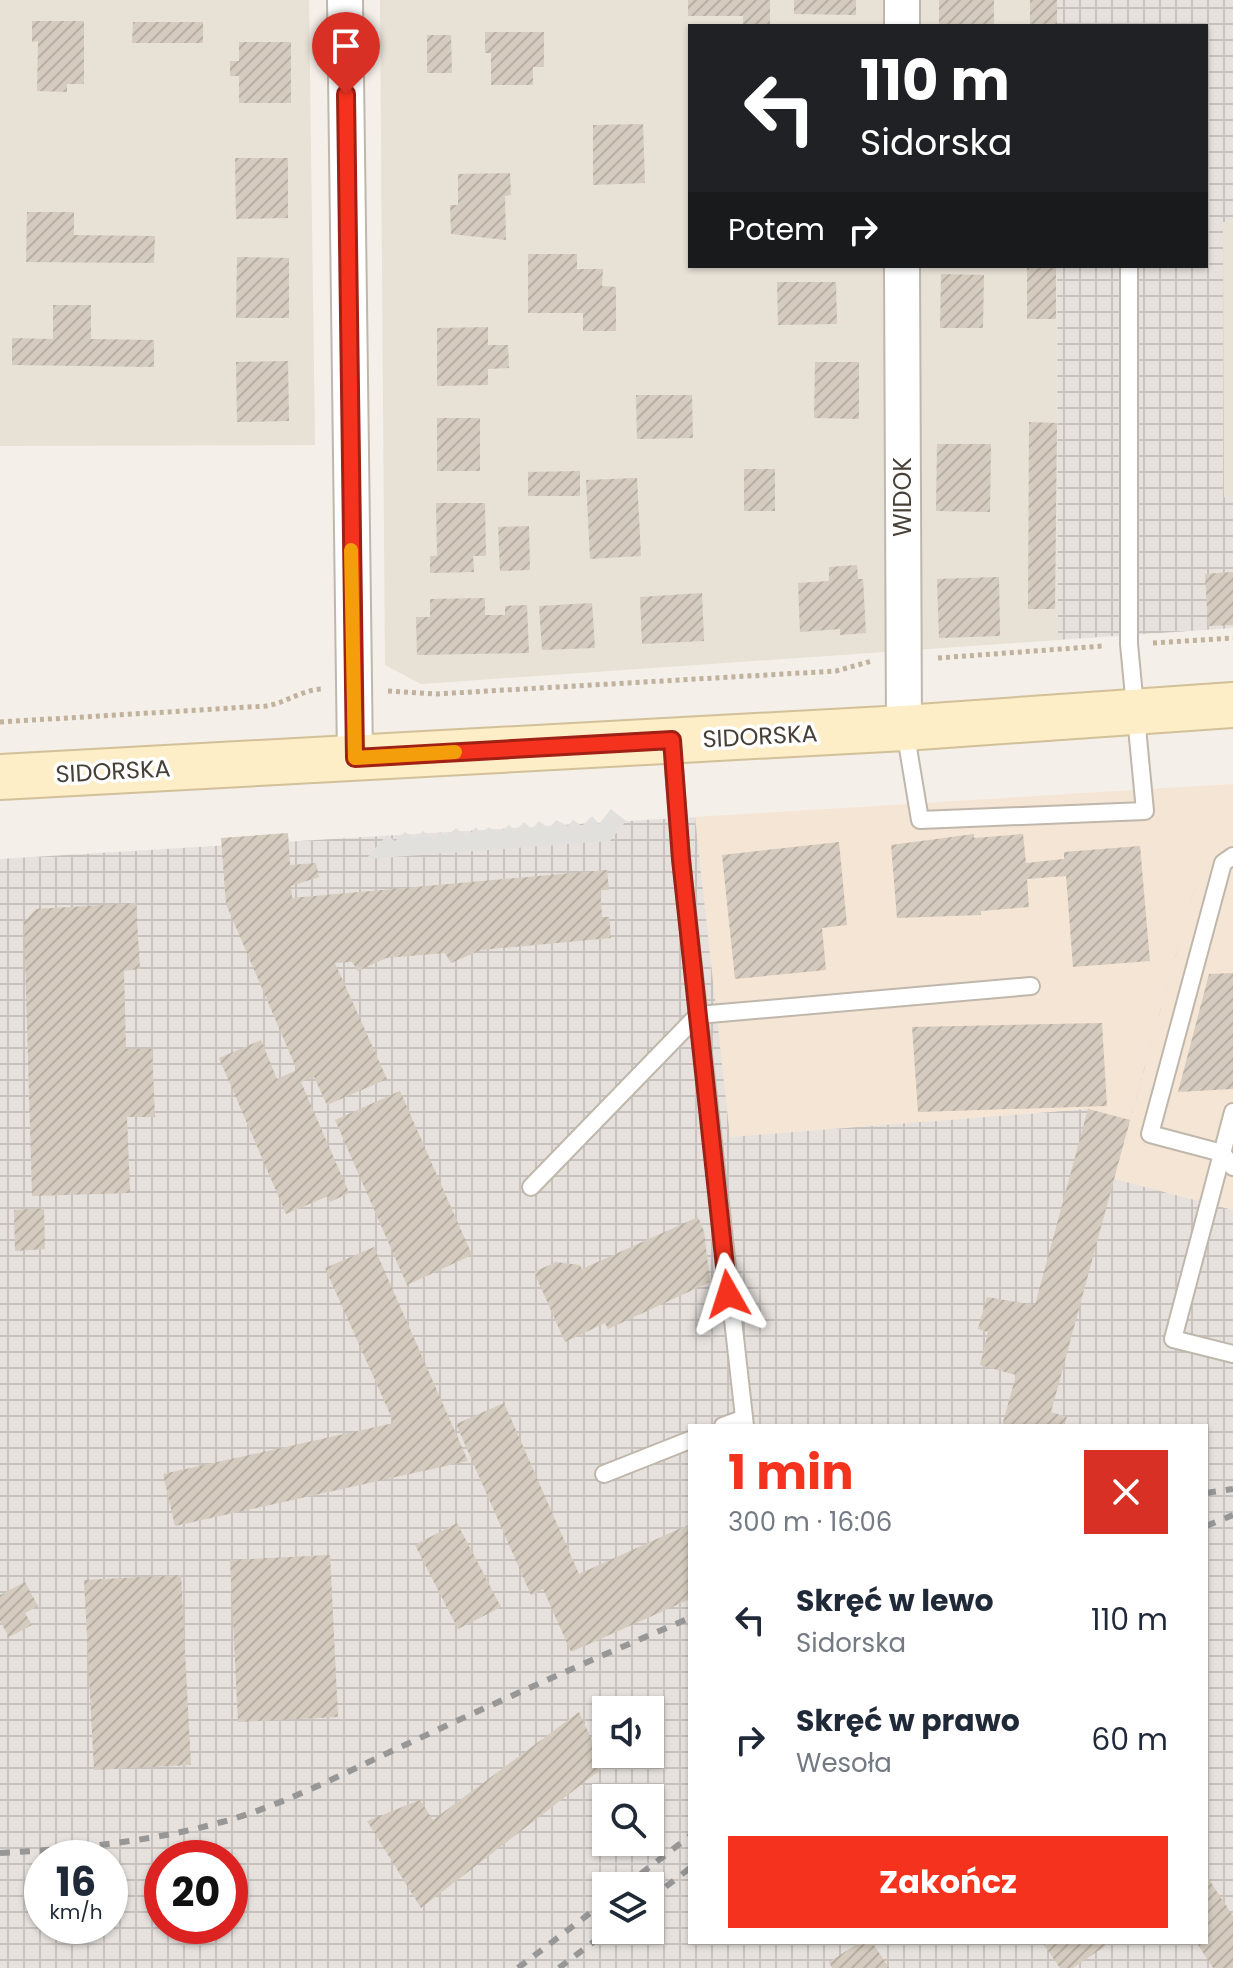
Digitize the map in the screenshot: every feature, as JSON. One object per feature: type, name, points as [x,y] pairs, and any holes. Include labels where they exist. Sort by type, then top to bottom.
[{"type":"street","points":[[345,0],[355,758]]},
{"type":"street","points":[[902,0],[902,24]]},
{"type":"street","name":"WIDOK","points":[[902,268],[904,728]]},
{"type":"street","name":"SIDORSKA","points":[[0,777],[904,728],[1233,705]]},
{"type":"lane","points":[[904,728],[920,820],[1145,811],[1129,644],[1129,268]]},
{"type":"lane","points":[[672,740],[698,1015],[743,1422]]},
{"type":"lane","points":[[1228,1160],[1150,1134],[1223,863],[1233,856]]},
{"type":"lane","points":[[531,1187],[698,1015],[1031,986]]},
{"type":"lane","points":[[1233,1112],[1228,1160],[1173,1339],[1233,1354]]},
{"type":"lane","points":[[604,1474],[688,1441]]},
{"type":"path","points":[[936,658],[1233,638]]},
{"type":"path","points":[[373,689],[436,694],[836,671],[881,658]]},
{"type":"path","points":[[0,722],[266,706],[285,703],[310,689],[334,689]]},
{"type":"shaded area","points":[[0,0],[309,0],[315,445],[0,446]]},
{"type":"shaded area","points":[[380,0],[1057,0],[1057,24],[688,24],[688,268],[1057,268],[1058,640],[421,684],[385,665]]},
{"type":"shaded area","points":[[1057,0],[1233,0],[1233,221],[1223,222],[1224,497],[1233,498],[1233,628],[1058,640],[1057,268],[1208,268],[1208,24],[1057,24]]},
{"type":"shaded area","points":[[1233,221],[1233,498],[1224,498],[1223,222]]},
{"type":"shaded area","points":[[1223,784],[1114,1179],[1233,1210],[1233,1968],[0,1968],[0,859],[695,817],[730,1137],[1088,1109],[1130,1120]]},
{"type":"shaded area","points":[[1233,784],[1233,1210],[1114,1180],[1088,1109],[729,1137],[695,817]]},
{"type":"shaded area","points":[[611,809],[626,821],[610,841],[366,859],[387,835],[395,841],[405,832],[415,839],[423,831],[434,839],[439,832],[446,837],[456,828],[467,837],[476,827],[481,833],[489,827],[499,833],[509,825],[515,831],[524,822],[532,829],[539,821],[549,829],[556,820],[568,826],[573,820],[582,826],[592,816],[599,824]]},
{"type":"building","points":[[688,0],[770,0],[770,24],[743,24],[743,16],[688,16]]},
{"type":"building","points":[[794,0],[856,0],[856,15],[794,14]]},
{"type":"building","points":[[939,0],[994,0],[994,24],[939,24]]},
{"type":"building","points":[[1030,0],[1057,0],[1057,24],[1030,24]]},
{"type":"building","points":[[32,21],[84,21],[84,84],[67,84],[67,92],[37,91],[38,41],[32,42]]},
{"type":"building","points":[[133,22],[203,22],[203,43],[132,43]]},
{"type":"building","points":[[485,32],[544,32],[544,67],[533,67],[533,85],[491,85],[491,53],[485,53]]},
{"type":"building","points":[[427,35],[451,35],[452,73],[427,73]]},
{"type":"building","points":[[239,42],[291,42],[291,103],[239,103],[239,76],[230,76],[230,61],[239,61]]},
{"type":"building","points":[[643,124],[645,183],[593,185],[593,125]]},
{"type":"building","points":[[235,158],[288,158],[288,218],[236,219]]},
{"type":"building","points":[[510,173],[511,195],[505,196],[506,240],[451,234],[450,205],[458,205],[458,174]]},
{"type":"building","points":[[27,212],[74,212],[74,235],[155,236],[154,263],[26,262]]},
{"type":"building","points":[[528,254],[577,254],[577,269],[603,269],[602,286],[616,287],[616,331],[583,331],[583,313],[528,313]]},
{"type":"building","points":[[237,257],[289,258],[289,318],[236,318]]},
{"type":"building","points":[[1027,268],[1056,268],[1056,319],[1027,319]]},
{"type":"building","points":[[941,274],[984,275],[983,328],[940,328]]},
{"type":"building","points":[[777,282],[836,282],[837,324],[778,325]]},
{"type":"building","points":[[53,305],[91,305],[91,339],[154,340],[154,367],[12,365],[12,338],[53,339]]},
{"type":"building","points":[[488,327],[488,345],[508,345],[509,368],[488,369],[488,385],[437,386],[437,328]]},
{"type":"building","points":[[288,361],[289,421],[237,422],[236,362]]},
{"type":"building","points":[[815,362],[859,362],[859,419],[814,418]]},
{"type":"building","points":[[636,395],[692,395],[693,438],[637,439]]},
{"type":"building","points":[[437,418],[480,418],[480,471],[437,471]]},
{"type":"building","points":[[1029,422],[1057,423],[1055,609],[1028,609]]},
{"type":"building","points":[[937,444],[991,444],[990,512],[936,511]]},
{"type":"building","points":[[744,469],[775,469],[775,511],[744,511]]},
{"type":"building","points":[[580,471],[580,496],[528,496],[528,472]]},
{"type":"building","points":[[637,478],[641,556],[590,559],[586,480]]},
{"type":"building","points":[[436,503],[485,503],[486,556],[473,556],[474,572],[430,573],[430,556],[437,556]]},
{"type":"building","points":[[529,526],[530,570],[500,571],[498,527]]},
{"type":"building","points":[[857,565],[858,579],[863,579],[866,633],[840,635],[840,629],[800,632],[798,583],[829,581],[829,567]]},
{"type":"building","points":[[1233,572],[1233,625],[1208,626],[1205,574]]},
{"type":"building","points":[[999,577],[1000,636],[939,638],[937,579]]},
{"type":"building","points":[[702,593],[704,641],[642,644],[640,597]]},
{"type":"building","points":[[485,598],[485,615],[505,615],[505,606],[527,605],[529,653],[417,655],[416,617],[430,617],[430,599]]},
{"type":"building","points":[[592,603],[595,648],[542,650],[539,606]]},
{"type":"building","points":[[288,833],[290,865],[316,863],[319,877],[291,886],[292,898],[607,870],[609,890],[600,890],[602,917],[609,917],[611,938],[481,950],[451,963],[445,953],[386,958],[358,971],[352,962],[335,963],[387,1079],[327,1105],[314,1077],[301,1082],[349,1193],[330,1202],[328,1196],[286,1214],[219,1058],[261,1040],[277,1079],[297,1070],[226,904],[221,838]]},
{"type":"building","points":[[974,834],[974,838],[1023,834],[1026,863],[1064,859],[1064,852],[1140,846],[1150,961],[1073,967],[1066,876],[1027,879],[1029,907],[981,911],[981,915],[897,918],[891,845]]},
{"type":"building","points":[[839,842],[847,925],[822,928],[826,970],[735,979],[722,855]]},
{"type":"building","points":[[136,903],[140,969],[124,971],[126,1049],[152,1049],[155,1117],[127,1117],[130,1193],[32,1196],[24,922],[36,909]]},
{"type":"building","points":[[1233,973],[1233,1089],[1178,1092],[1209,974]]},
{"type":"building","points":[[1102,1023],[1107,1106],[918,1112],[912,1027]]},
{"type":"building","points":[[400,1091],[472,1255],[407,1285],[335,1120]]},
{"type":"building","points":[[1088,1109],[1130,1120],[1051,1412],[1067,1417],[1065,1424],[1003,1424],[1016,1375],[980,1365],[988,1332],[978,1329],[987,1297],[1035,1305]]},
{"type":"building","points":[[44,1208],[45,1249],[15,1251],[14,1210]]},
{"type":"building","points":[[698,1217],[704,1231],[710,1282],[608,1329],[605,1323],[565,1342],[534,1272],[556,1262],[580,1265],[582,1269]]},
{"type":"building","points":[[374,1247],[468,1461],[175,1526],[163,1474],[394,1423],[325,1268]]},
{"type":"building","points":[[504,1403],[579,1574],[688,1525],[688,1600],[571,1652],[543,1589],[531,1595],[456,1424]]},
{"type":"building","points":[[457,1523],[501,1607],[458,1629],[415,1545]]},
{"type":"building","points":[[330,1555],[338,1717],[238,1722],[230,1560]]},
{"type":"building","points":[[181,1575],[191,1765],[94,1770],[84,1580]]},
{"type":"building","points":[[25,1582],[38,1606],[25,1613],[32,1625],[9,1637],[0,1621],[0,1595]]},
{"type":"building","points":[[579,1712],[592,1741],[592,1768],[603,1768],[421,1908],[367,1821],[420,1800],[433,1820]]},
{"type":"building","points":[[1208,1878],[1233,1916],[1233,1968],[1213,1968],[1197,1944],[1208,1944]]},
{"type":"building","points":[[857,1944],[873,1944],[889,1968],[832,1968],[829,1962]]},
{"type":"building","points":[[1043,1944],[1108,1944],[1073,1968],[1060,1968]]},
{"type":"railway","points":[[1208,1493],[1233,1489]]},
{"type":"railway","points":[[1208,1525],[1233,1515]]},
{"type":"railway","points":[[0,1853],[140,1840],[246,1815],[316,1787],[513,1695],[688,1619]]},
{"type":"railway","points":[[643,1872],[688,1838]]},
{"type":"railway","points":[[664,1888],[688,1870]]},
{"type":"railway","points":[[518,1968],[592,1912]]},
{"type":"railway","points":[[559,1968],[592,1943]]},
{"type":"slow traffic","points":[[351,550],[355,758],[455,752]]},
{"type":"route","points":[[346,94],[355,758],[672,740],[681,859],[728,1294]]}]
